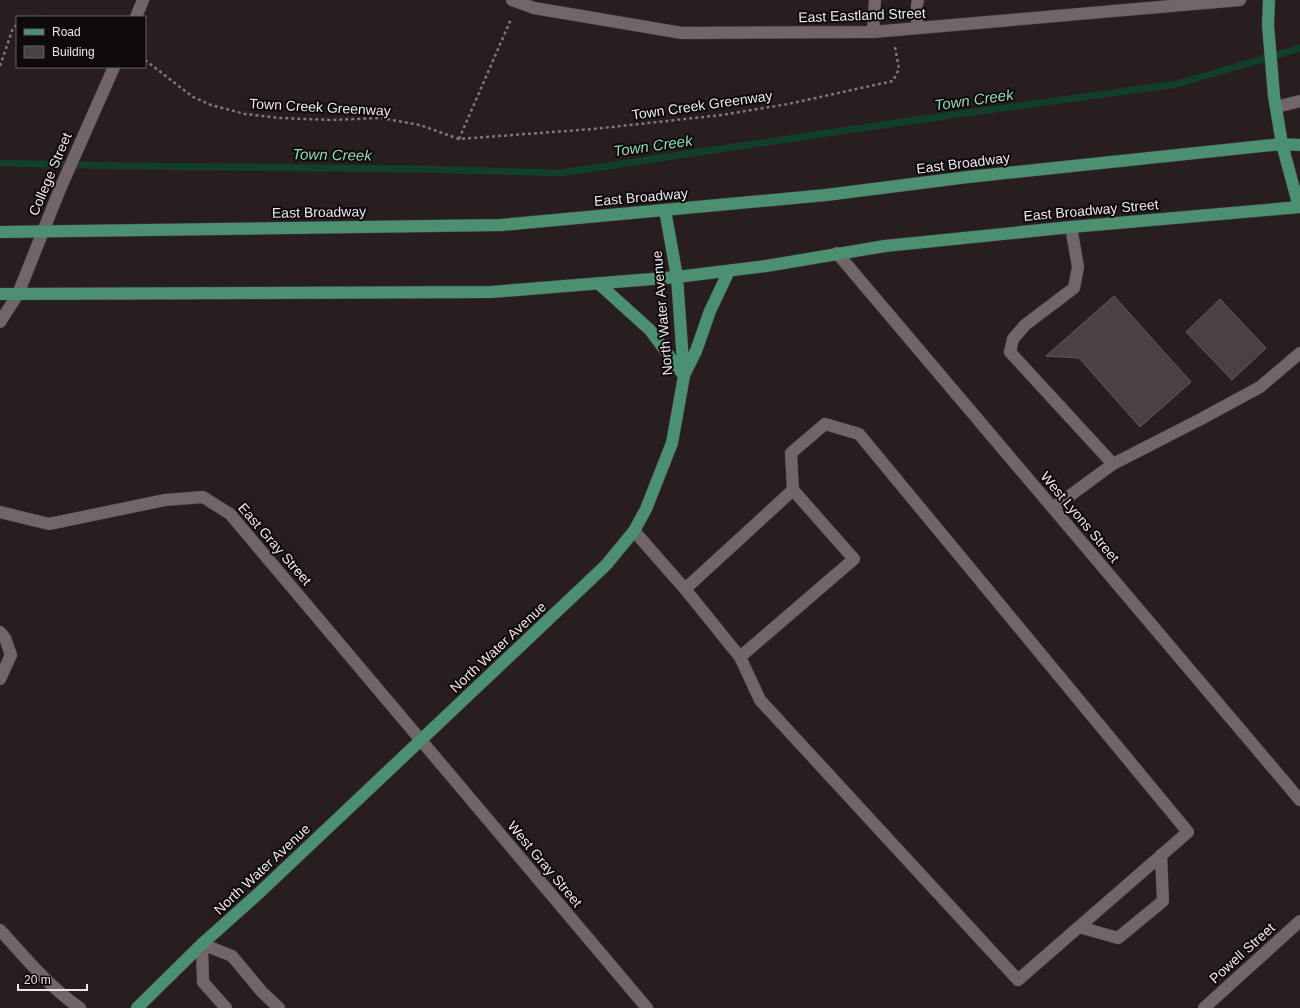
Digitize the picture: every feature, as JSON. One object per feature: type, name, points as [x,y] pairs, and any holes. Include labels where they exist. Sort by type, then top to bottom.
[{"type":"main road","points":[[1269,0],[1268,25],[1275,101],[1282,144],[1300,208]]},
{"type":"main road","name":"East Broadway","points":[[0,232],[501,225],[826,195],[968,177],[1282,144],[1300,144]]},
{"type":"main road","name":"East Broadway Street","points":[[837,253],[886,246],[1071,227],[1300,208]]},
{"type":"main road","name":"North Water Avenue","points":[[137,1008],[202,944],[259,893],[606,565],[634,531],[646,509],[672,443],[684,376],[677,277],[665,210]]},
{"type":"main road","points":[[0,294],[491,292],[677,277],[766,266],[837,253]]},
{"type":"main road","points":[[598,283],[650,330],[684,376],[696,351],[710,311],[729,271]]},
{"type":"street","points":[[136,16],[143,0]]},
{"type":"street","name":"East Eastland Street","points":[[512,0],[682,33],[873,32],[1162,3],[1240,0]]},
{"type":"street","points":[[873,32],[875,0]]},
{"type":"street","points":[[917,28],[918,0]]},
{"type":"street","name":"College Street","points":[[0,322],[18,294],[60,189],[114,68]]},
{"type":"street","points":[[1275,101],[1300,101]]},
{"type":"street","points":[[1071,227],[1078,267],[1074,288],[1025,325],[1013,339],[1010,352],[1113,464]]},
{"type":"street","name":"West Lyons Street","points":[[837,253],[1300,800]]},
{"type":"street","points":[[1053,508],[1113,464],[1260,387],[1300,353]]},
{"type":"street","points":[[634,531],[685,589],[740,656],[760,700],[1018,980],[1188,832],[859,434],[825,424],[791,453],[793,490],[854,559],[740,656]]},
{"type":"street","points":[[685,589],[793,490]]},
{"type":"street","name":"East Gray Street","points":[[0,512],[50,524],[165,500],[203,497],[230,514],[421,739]]},
{"type":"street","points":[[0,632],[5,638],[11,655],[0,679]]},
{"type":"street","name":"West Gray Street","points":[[421,739],[647,1008]]},
{"type":"street","points":[[1079,927],[1118,938],[1163,901],[1161,855]]},
{"type":"street","name":"Powell Street","points":[[1212,1005],[1300,921]]},
{"type":"street","points":[[0,930],[63,996],[80,1008]]},
{"type":"street","points":[[226,1008],[203,982],[202,944],[232,956],[262,992],[279,1008]]},
{"type":"path","points":[[0,66],[13,28],[16,26]]},
{"type":"path","name":"Town Creek Greenway","points":[[146,61],[193,97],[217,107],[245,114],[280,118],[332,120],[381,118],[420,125],[459,139],[593,129],[722,114],[788,104],[893,81],[899,69],[893,30]]},
{"type":"path","points":[[459,139],[506,31]]},
{"type":"building","points":[[1114,296],[1191,382],[1140,427],[1079,358],[1046,356]]},
{"type":"building","points":[[1220,299],[1266,348],[1232,380],[1186,332]]},
{"type":"waterway","name":"Town Creek","points":[[0,163],[417,169],[560,173],[902,122],[1177,84],[1300,48]]}]
